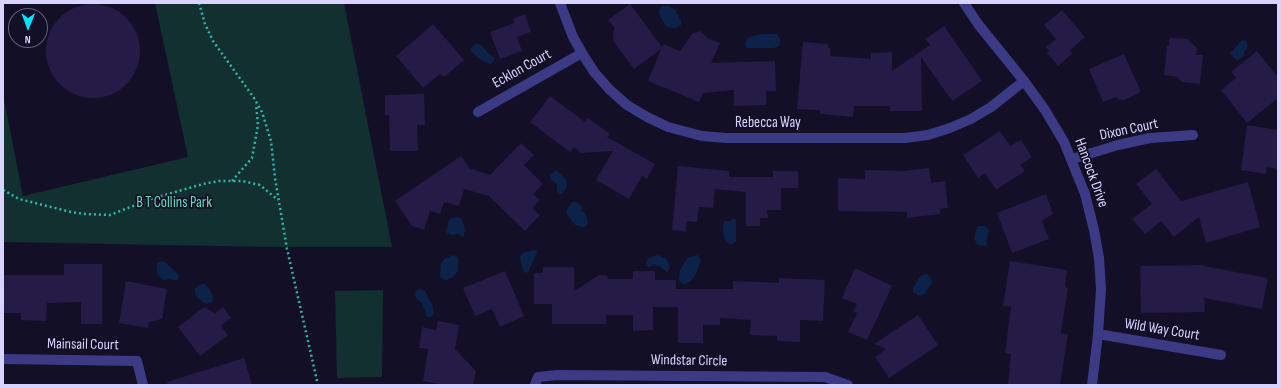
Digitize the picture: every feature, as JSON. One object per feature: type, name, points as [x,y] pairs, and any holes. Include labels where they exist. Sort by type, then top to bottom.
[{"type":"street","name":"Rebecca Way","points":[[560,3],[573,37],[582,53],[594,72],[610,90],[627,105],[647,118],[690,134],[726,138],[905,138],[928,135],[971,119],[991,107],[1024,81]]},
{"type":"street","name":"Hancock Drive","points":[[964,3],[978,24],[1024,81],[1045,110],[1064,142],[1085,194],[1099,258],[1101,289],[1098,334],[1092,385]]},
{"type":"street","name":"Ecklon Court","points":[[478,112],[582,53]]},
{"type":"street","name":"Dixon Court","points":[[1072,159],[1118,145],[1150,138],[1193,135]]},
{"type":"street","name":"Wild Way Court","points":[[1098,334],[1221,355]]},
{"type":"street","name":"Mainsail Court","points":[[3,360],[137,361],[143,385]]},
{"type":"street","name":"Windstar Circle","points":[[535,385],[538,377],[557,375],[825,377],[848,385]]},
{"type":"path","points":[[199,3],[205,24],[213,41],[262,112],[271,141],[278,200],[287,249],[318,385]]},
{"type":"path","points":[[232,181],[252,158],[258,125],[256,102]]},
{"type":"path","points":[[3,190],[19,199],[64,210],[85,214],[110,215],[179,190],[204,184],[232,181],[242,181],[260,185],[278,200]]},
{"type":"green space","name":"B T Collins Park","points":[[155,3],[344,3],[392,247],[269,247],[3,242],[3,94],[23,196],[188,157]]},
{"type":"green space","points":[[383,290],[382,377],[337,378],[335,291]]},
{"type":"water","points":[[661,6],[668,6],[675,9],[681,21],[681,25],[676,28],[666,26],[660,16],[659,11]]},
{"type":"water","points":[[762,34],[777,34],[780,39],[780,45],[774,48],[746,48],[745,42],[749,37]]},
{"type":"water","points":[[1242,40],[1246,41],[1248,46],[1244,52],[1245,55],[1237,61],[1230,53]]},
{"type":"water","points":[[476,43],[481,45],[495,58],[491,64],[482,61],[471,51],[471,48]]},
{"type":"water","points":[[556,170],[567,181],[567,187],[562,194],[557,191],[557,184],[550,179],[550,175]]},
{"type":"water","points":[[572,202],[576,202],[582,207],[581,211],[585,213],[587,218],[587,226],[582,227],[575,225],[567,214],[567,209]]},
{"type":"water","points":[[457,217],[461,218],[465,229],[464,236],[462,237],[458,234],[452,235],[445,231],[449,219]]},
{"type":"water","points":[[732,218],[736,220],[736,242],[730,245],[724,238],[723,225],[724,221],[731,221]]},
{"type":"water","points":[[978,226],[984,226],[989,230],[986,246],[977,245],[974,238]]},
{"type":"water","points":[[537,250],[536,255],[528,272],[525,273],[523,271],[520,257],[523,253]]},
{"type":"water","points":[[453,255],[458,257],[458,271],[453,277],[446,280],[440,277],[441,264],[444,259]]},
{"type":"water","points":[[658,255],[666,259],[669,264],[670,268],[667,272],[659,266],[654,265],[649,267],[646,264],[649,258]]},
{"type":"water","points":[[698,255],[701,260],[696,274],[691,281],[684,285],[679,281],[680,270],[688,257]]},
{"type":"water","points":[[161,261],[165,262],[179,275],[177,281],[170,279],[163,280],[157,274],[157,263]]},
{"type":"water","points":[[927,274],[931,278],[932,283],[925,294],[921,296],[917,295],[913,292],[913,288],[921,275]]},
{"type":"water","points":[[205,284],[213,297],[212,302],[206,304],[197,298],[195,293],[195,288],[199,285]]},
{"type":"water","points":[[420,289],[425,291],[433,306],[434,314],[431,317],[427,317],[422,303],[415,296],[416,291]]},
{"type":"building","points":[[84,4],[102,4],[111,7],[127,17],[137,33],[140,42],[140,60],[137,69],[127,85],[111,95],[102,98],[84,98],[75,95],[59,85],[49,69],[46,60],[48,36],[59,17],[75,7]]},
{"type":"building","points":[[630,4],[662,47],[663,44],[680,51],[693,33],[700,31],[709,39],[720,43],[711,63],[775,61],[776,91],[766,91],[766,105],[734,106],[734,90],[703,93],[699,102],[648,81],[661,49],[634,69],[613,41],[614,27],[608,20]]},
{"type":"building","points":[[1062,10],[1085,37],[1069,51],[1073,53],[1058,66],[1047,53],[1049,51],[1046,47],[1056,39],[1044,25]]},
{"type":"building","points":[[525,14],[531,32],[517,37],[522,51],[500,59],[490,32],[514,23],[513,19]]},
{"type":"building","points":[[433,24],[464,60],[444,77],[440,74],[423,88],[396,56]]},
{"type":"building","points":[[944,26],[982,81],[952,101],[921,57],[922,111],[890,111],[890,106],[854,106],[853,117],[820,114],[820,110],[797,109],[803,42],[828,44],[828,48],[830,48],[830,56],[871,59],[871,53],[892,52],[892,71],[930,45],[925,39]]},
{"type":"building","points":[[1169,38],[1187,39],[1197,48],[1196,55],[1203,55],[1200,84],[1181,82],[1178,77],[1164,75]]},
{"type":"building","points":[[1257,51],[1278,77],[1278,98],[1247,123],[1221,90],[1236,78],[1231,72]]},
{"type":"building","points":[[1124,54],[1141,92],[1122,101],[1121,99],[1118,100],[1116,97],[1103,102],[1089,69]]},
{"type":"building","points":[[424,94],[425,125],[417,125],[418,151],[390,151],[389,115],[385,115],[385,95]]},
{"type":"building","points":[[550,96],[585,122],[588,118],[610,134],[607,137],[655,164],[647,179],[642,176],[629,199],[596,180],[613,151],[581,153],[574,147],[570,152],[530,122]]},
{"type":"building","points":[[1247,125],[1278,130],[1278,169],[1267,167],[1266,174],[1241,170]]},
{"type":"building","points":[[1000,131],[1010,146],[1021,140],[1032,157],[1020,165],[1025,171],[996,190],[985,173],[978,178],[963,155]]},
{"type":"building","points":[[521,143],[534,155],[524,165],[543,184],[533,194],[540,200],[532,208],[540,215],[525,231],[489,196],[464,189],[459,206],[444,202],[440,214],[430,211],[424,230],[412,226],[395,201],[461,156],[469,168],[490,175]]},
{"type":"building","points":[[678,166],[729,171],[729,177],[773,177],[773,171],[798,171],[798,188],[781,188],[781,210],[767,210],[768,218],[760,218],[760,226],[746,226],[746,192],[715,189],[713,208],[699,207],[697,222],[687,221],[686,232],[672,230]]},
{"type":"building","points":[[929,168],[931,183],[945,181],[948,208],[940,209],[940,214],[907,218],[907,212],[838,211],[838,178],[865,179],[865,170],[905,171]]},
{"type":"building","points":[[1156,169],[1181,201],[1248,182],[1260,227],[1206,243],[1199,217],[1174,237],[1161,221],[1145,234],[1132,219],[1152,204],[1136,184]]},
{"type":"building","points":[[1046,194],[1053,214],[1042,221],[1049,239],[1012,253],[997,213]]},
{"type":"building","points":[[1010,261],[1067,270],[1065,287],[1068,288],[1061,333],[1068,334],[1060,385],[1008,385],[1011,354],[1005,353],[1011,307],[1003,306]]},
{"type":"building","points":[[64,264],[102,264],[102,324],[81,324],[81,302],[47,303],[46,321],[21,320],[21,313],[3,313],[3,275],[64,275]]},
{"type":"building","points":[[1204,265],[1268,278],[1262,309],[1204,298],[1205,312],[1141,313],[1140,266]]},
{"type":"building","points":[[543,267],[574,267],[574,291],[599,275],[607,276],[608,279],[633,279],[633,271],[655,271],[655,280],[676,280],[676,289],[733,289],[733,281],[779,283],[779,278],[825,280],[823,321],[800,320],[800,342],[777,341],[777,336],[750,335],[751,320],[720,318],[720,325],[703,325],[703,343],[678,343],[678,307],[653,307],[653,330],[633,331],[633,315],[606,315],[606,324],[552,324],[552,304],[534,304],[534,273],[543,273]]},
{"type":"building","points":[[855,268],[892,286],[867,340],[848,332],[857,313],[853,311],[857,304],[842,298]]},
{"type":"building","points":[[505,271],[524,316],[500,327],[492,309],[475,316],[463,288]]},
{"type":"building","points":[[126,281],[167,289],[162,319],[149,322],[148,328],[119,323]]},
{"type":"building","points":[[204,307],[215,313],[223,307],[231,318],[221,326],[228,335],[200,356],[178,327]]},
{"type":"building","points":[[918,315],[938,345],[889,378],[875,357],[886,349],[874,344]]},
{"type":"building","points":[[438,321],[459,325],[455,349],[476,371],[473,385],[446,385],[423,381],[428,349],[419,348],[422,327],[436,330]]},
{"type":"building","points":[[244,358],[252,385],[168,385],[167,382]]}]
